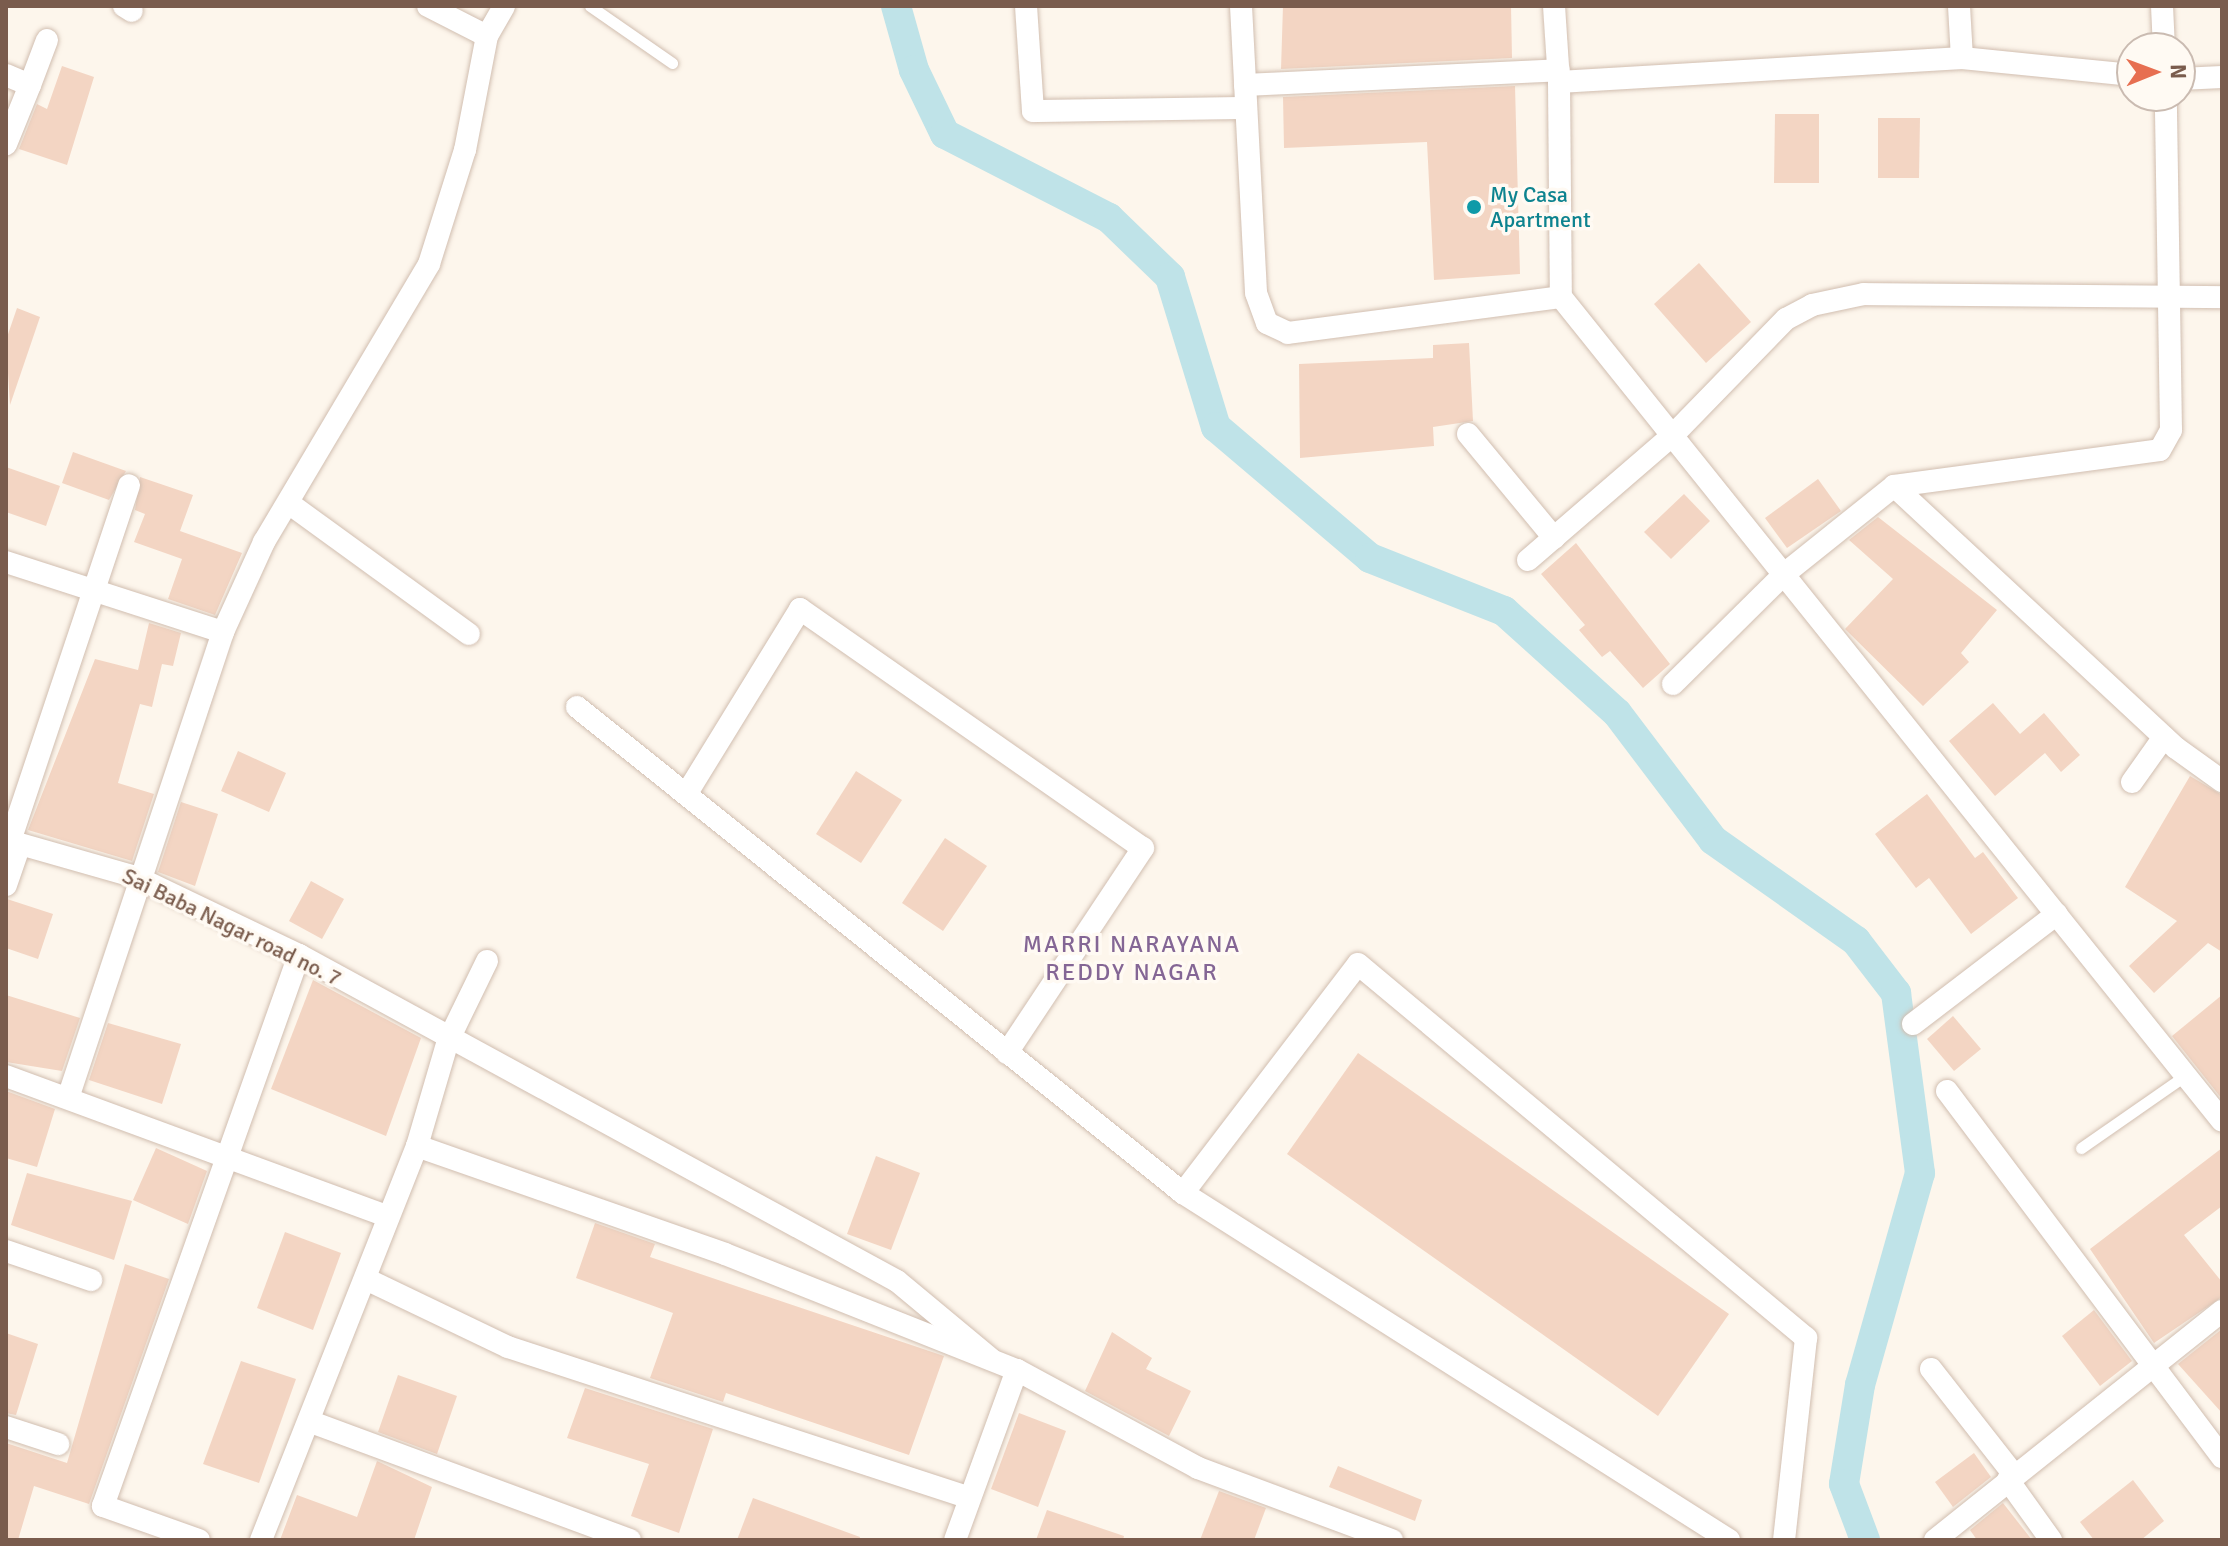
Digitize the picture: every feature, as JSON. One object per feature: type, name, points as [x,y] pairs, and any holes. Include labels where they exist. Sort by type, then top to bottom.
[{"type":"street","points":[[428,6],[487,36]]},
{"type":"street","points":[[69,1095],[136,877],[223,632],[290,504],[429,264],[465,150],[487,36],[504,6]]},
{"type":"street","points":[[1026,6],[1033,111],[1246,108]]},
{"type":"street","points":[[1241,6],[1256,293],[1267,323],[1288,333],[1561,297]]},
{"type":"street","points":[[1554,6],[1559,76],[1561,297],[1675,433],[1783,575],[2222,1121]]},
{"type":"street","points":[[1959,6],[1962,58]]},
{"type":"street","points":[[2162,6],[2163,32]]},
{"type":"street","points":[[6,144],[47,40]]},
{"type":"street","points":[[1245,85],[1559,76],[1962,58],[2116,73]]},
{"type":"street","points":[[6,75],[30,85]]},
{"type":"street","points":[[2196,78],[2222,77]]},
{"type":"street","points":[[1673,684],[1783,575],[1894,486],[2160,450],[2171,430],[2166,112]]},
{"type":"street","points":[[1528,560],[1675,433],[1786,319],[1812,305],[1864,294],[2222,297]]},
{"type":"street","points":[[1468,434],[1554,538]]},
{"type":"street","points":[[6,885],[12,841],[129,485]]},
{"type":"street","points":[[1894,486],[2164,737],[2222,781]]},
{"type":"street","points":[[290,504],[469,634]]},
{"type":"street","points":[[6,562],[223,632]]},
{"type":"street","points":[[687,793],[800,609],[1143,848],[1007,1053]]},
{"type":"street","points":[[577,707],[1183,1193],[1729,1540]]},
{"type":"street","points":[[2132,782],[2164,737]]},
{"type":"street","name":"Sai Baba Nagar road no. 7","points":[[12,841],[136,877],[299,955],[448,1041],[897,1281],[991,1359]]},
{"type":"street","points":[[1913,1024],[2057,914]]},
{"type":"street","points":[[199,1540],[103,1506],[299,955]]},
{"type":"street","points":[[261,1540],[311,1422],[387,1216],[417,1146],[448,1041],[487,961]]},
{"type":"street","points":[[1183,1193],[1358,964],[1806,1338],[1784,1540]]},
{"type":"street","points":[[6,1076],[69,1095],[387,1216]]},
{"type":"street","points":[[1947,1091],[2222,1457]]},
{"type":"street","points":[[417,1146],[725,1254],[991,1359],[1198,1468],[1392,1540]]},
{"type":"street","points":[[6,1251],[91,1280]]},
{"type":"street","points":[[366,1279],[508,1347],[968,1497]]},
{"type":"street","points":[[1935,1540],[2151,1362],[2222,1311]]},
{"type":"street","points":[[1931,1369],[2011,1477],[2051,1540]]},
{"type":"street","points":[[955,1540],[968,1497],[1017,1370]]},
{"type":"street","points":[[311,1422],[630,1540]]},
{"type":"street","points":[[6,1427],[58,1444]]},
{"type":"lane","points":[[590,6],[672,63]]},
{"type":"lane","points":[[2081,1148],[2186,1075]]},
{"type":"building","points":[[1283,6],[1511,6],[1512,58],[1281,69]]},
{"type":"building","points":[[62,66],[94,77],[67,165],[19,149],[37,104],[47,109]]},
{"type":"building","points":[[1515,86],[1520,274],[1434,280],[1427,142],[1284,148],[1283,97]]},
{"type":"building","points":[[1775,114],[1819,114],[1819,183],[1774,183]]},
{"type":"building","points":[[1878,118],[1920,118],[1919,178],[1878,178]]},
{"type":"building","points":[[1699,263],[1751,322],[1706,363],[1654,304]]},
{"type":"building","points":[[17,308],[40,317],[10,405],[6,340]]},
{"type":"building","points":[[1469,343],[1473,421],[1433,427],[1434,446],[1300,458],[1299,364],[1433,358],[1433,345]]},
{"type":"building","points":[[73,452],[126,471],[109,500],[62,483]]},
{"type":"building","points":[[6,467],[60,486],[46,526],[6,512]]},
{"type":"building","points":[[140,477],[193,495],[180,531],[242,553],[215,615],[168,599],[182,559],[134,542],[145,514],[135,510]]},
{"type":"building","points":[[1818,479],[1841,511],[1787,548],[1765,518]]},
{"type":"building","points":[[1684,494],[1710,521],[1671,559],[1644,532]]},
{"type":"building","points":[[1878,517],[1997,610],[1961,653],[1969,662],[1923,706],[1845,629],[1893,579],[1849,540]]},
{"type":"building","points":[[1576,543],[1670,664],[1643,688],[1610,651],[1602,657],[1579,630],[1585,625],[1541,574]]},
{"type":"building","points":[[149,623],[181,633],[173,666],[162,664],[152,707],[140,704],[118,783],[154,794],[132,861],[28,830],[95,659],[138,670]]},
{"type":"building","points":[[1993,703],[2020,734],[2044,713],[2080,755],[2061,772],[2045,753],[1995,796],[1949,741]]},
{"type":"building","points":[[238,751],[286,773],[269,812],[221,791]]},
{"type":"building","points":[[856,771],[902,800],[861,863],[816,834]]},
{"type":"building","points":[[2190,776],[2222,795],[2222,952],[2208,943],[2154,993],[2129,966],[2177,921],[2125,887]]},
{"type":"building","points":[[1927,794],[1975,858],[1983,852],[2018,898],[1971,934],[1929,878],[1916,888],[1875,834]]},
{"type":"building","points":[[181,802],[218,814],[195,886],[158,872]]},
{"type":"building","points":[[945,838],[987,866],[943,931],[902,903]]},
{"type":"building","points":[[311,881],[344,899],[322,939],[289,921]]},
{"type":"building","points":[[7,899],[53,914],[38,959],[6,948]]},
{"type":"building","points":[[313,980],[421,1038],[386,1136],[271,1089]]},
{"type":"building","points":[[6,995],[80,1018],[62,1071],[6,1062]]},
{"type":"building","points":[[2222,995],[2222,1099],[2172,1036]]},
{"type":"building","points":[[1953,1016],[1981,1049],[1954,1071],[1927,1039]]},
{"type":"building","points":[[108,1023],[181,1044],[162,1104],[89,1080]]},
{"type":"building","points":[[1358,1053],[1729,1314],[1658,1416],[1287,1154]]},
{"type":"building","points":[[6,1091],[55,1109],[37,1167],[6,1158]]},
{"type":"building","points":[[156,1148],[207,1171],[188,1224],[133,1200]]},
{"type":"building","points":[[2222,1148],[2222,1206],[2184,1235],[2222,1282],[2222,1297],[2154,1343],[2090,1249]]},
{"type":"building","points":[[876,1156],[920,1173],[891,1250],[847,1234]]},
{"type":"building","points":[[27,1173],[132,1201],[114,1260],[11,1225]]},
{"type":"building","points":[[595,1223],[655,1244],[650,1257],[944,1356],[909,1455],[726,1393],[723,1402],[650,1378],[673,1313],[576,1278]]},
{"type":"building","points":[[285,1232],[341,1253],[313,1330],[257,1308]]},
{"type":"building","points":[[125,1264],[169,1279],[89,1504],[34,1486],[18,1540],[6,1540],[6,1443],[67,1463]]},
{"type":"building","points":[[2094,1310],[2132,1361],[2100,1386],[2062,1336]]},
{"type":"building","points":[[2222,1329],[2222,1413],[2178,1364]]},
{"type":"building","points":[[1112,1332],[1152,1358],[1146,1369],[1191,1391],[1169,1436],[1085,1391]]},
{"type":"building","points":[[6,1333],[38,1344],[16,1415],[6,1413]]},
{"type":"building","points":[[241,1361],[296,1379],[259,1483],[203,1464]]},
{"type":"building","points":[[398,1375],[457,1396],[437,1454],[378,1432]]},
{"type":"building","points":[[585,1388],[713,1429],[679,1533],[631,1516],[649,1464],[567,1438]]},
{"type":"building","points":[[1019,1413],[1066,1431],[1038,1507],[991,1489]]},
{"type":"building","points":[[1974,1453],[1991,1477],[1953,1507],[1935,1482]]},
{"type":"building","points":[[377,1461],[432,1487],[414,1540],[280,1540],[297,1495],[357,1517]]},
{"type":"building","points":[[1338,1466],[1422,1500],[1415,1521],[1329,1487]]},
{"type":"building","points":[[2133,1480],[2164,1521],[2141,1540],[2094,1540],[2080,1522]]},
{"type":"building","points":[[1219,1491],[1266,1508],[1254,1540],[1200,1540]]},
{"type":"building","points":[[753,1498],[860,1537],[859,1540],[737,1540]]},
{"type":"building","points":[[2003,1503],[2032,1540],[1977,1540],[1970,1530]]},
{"type":"building","points":[[1047,1510],[1124,1536],[1123,1540],[1036,1540]]},
{"type":"waterway","points":[[896,6],[914,70],[945,134],[1109,218],[1170,277],[1216,427],[1370,558],[1504,611],[1617,713],[1713,840],[1856,941],[1896,993],[1920,1173],[1860,1385],[1844,1484],[1865,1540]]},
{"type":"place","name":"My Casa Apartment","points":[[1474,207]]},
{"type":"district","name":"MARRI NARAYANA REDDY NAGAR","points":[[1132,959]]}]
